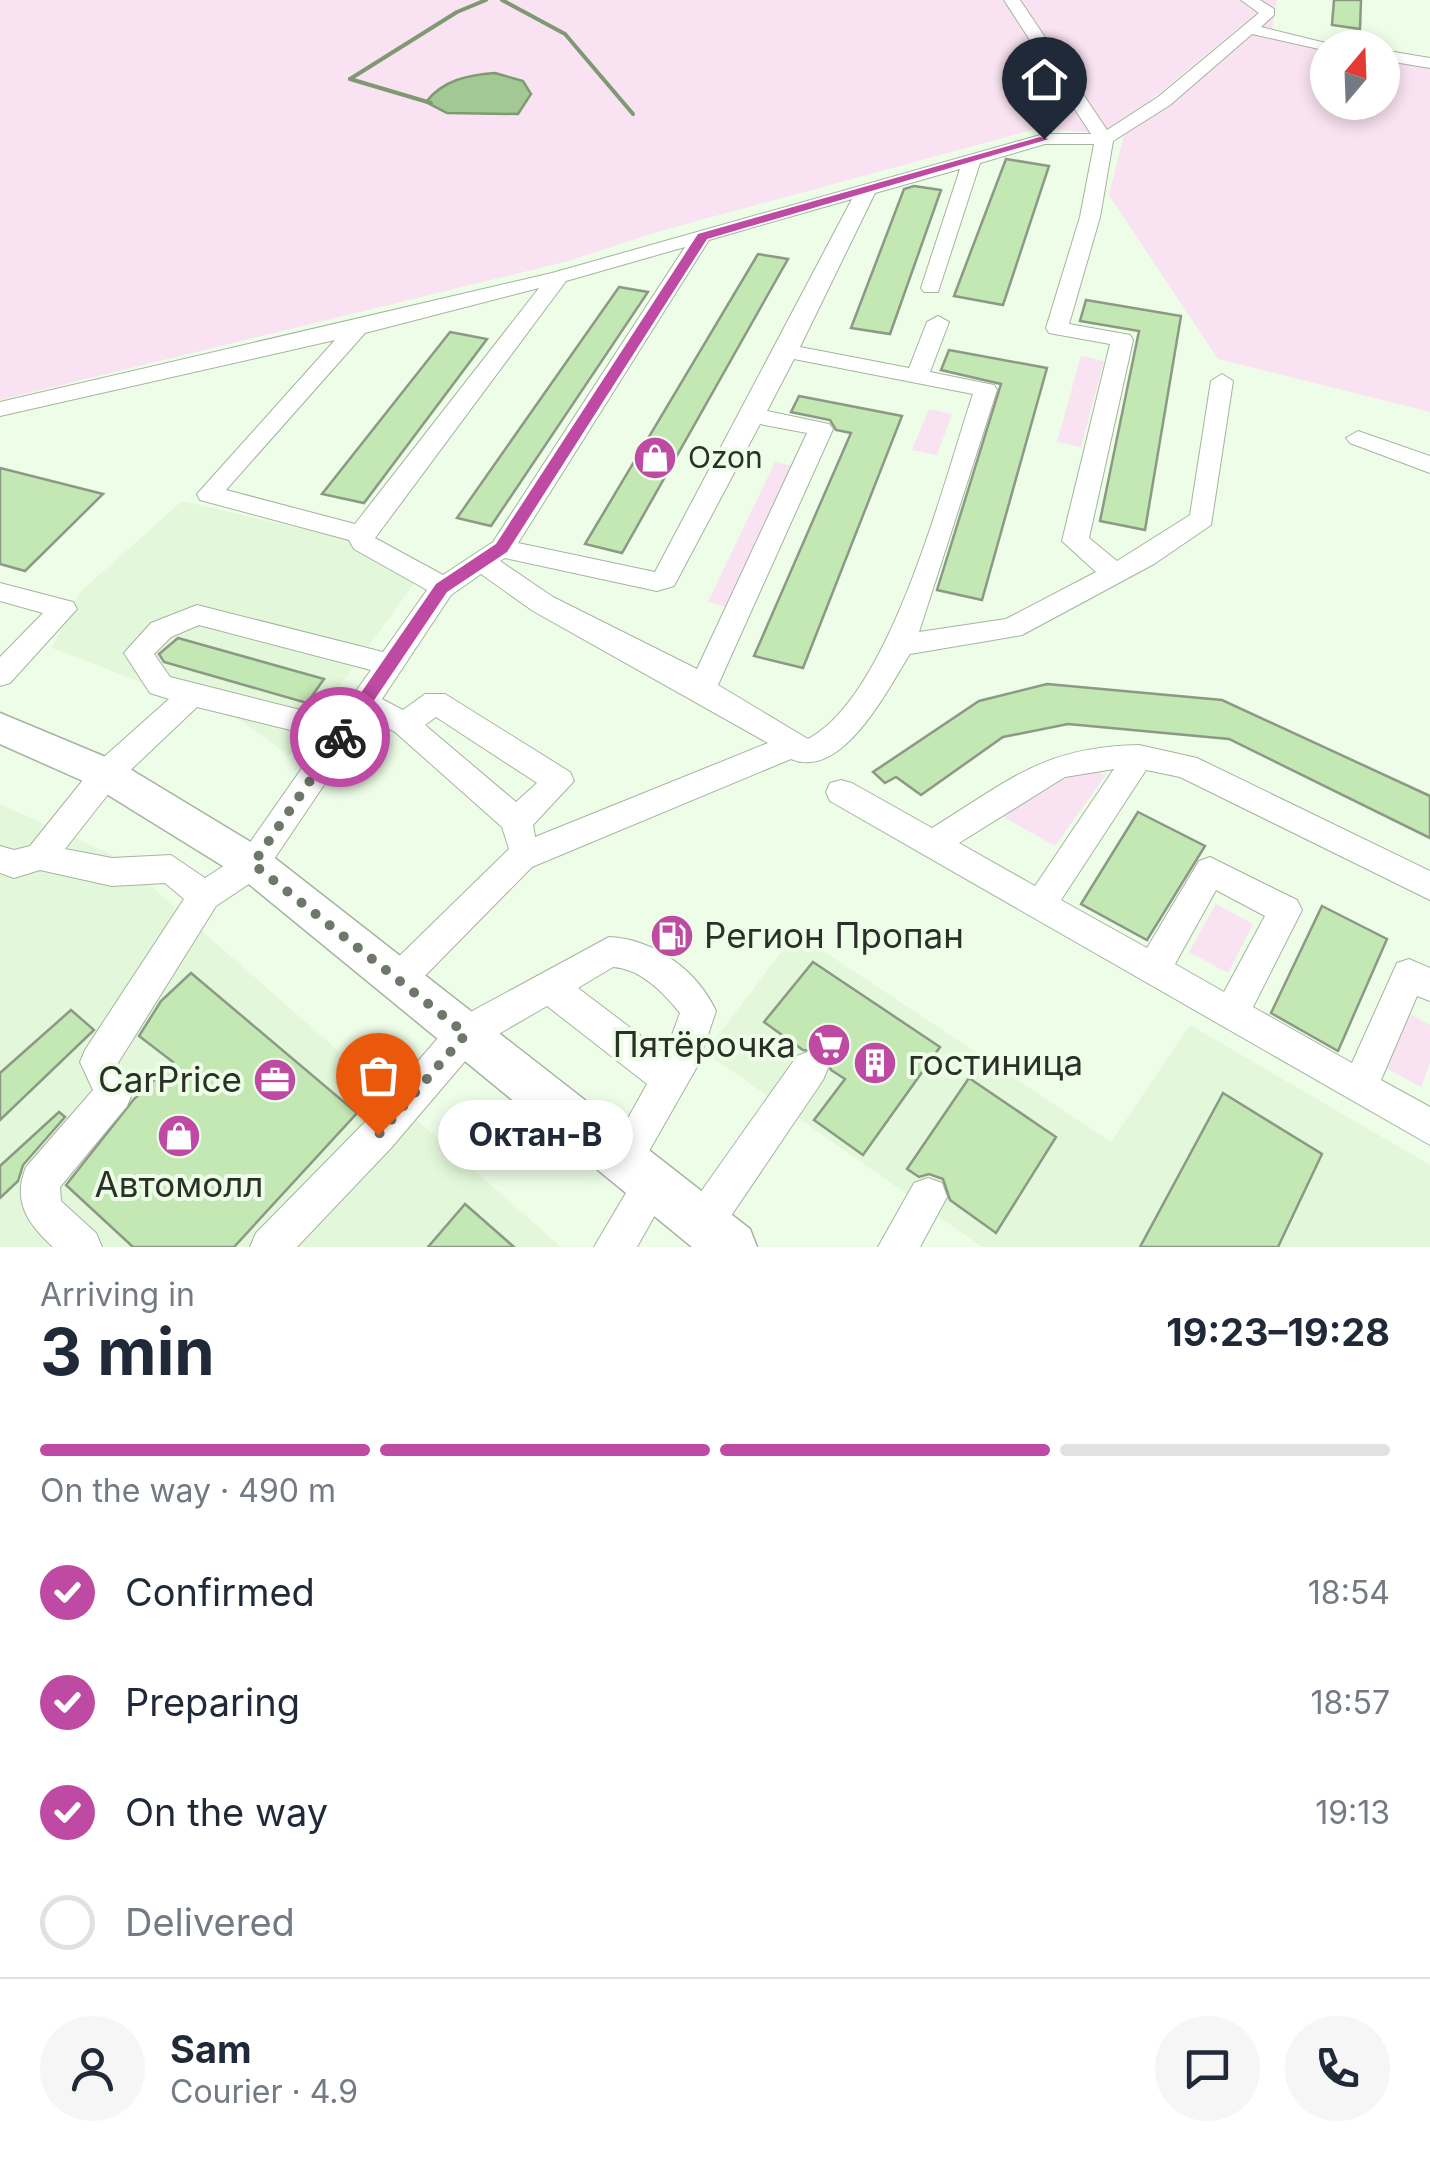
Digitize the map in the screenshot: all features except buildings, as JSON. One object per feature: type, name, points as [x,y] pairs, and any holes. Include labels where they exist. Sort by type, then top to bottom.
[{"type":"main road","points":[[0,728],[106,774],[253,864],[717,1236]]},
{"type":"lane","points":[[1012,0],[1104,139],[1090,216],[1057,328],[1122,340],[1075,541],[1114,573]]},
{"type":"lane","points":[[0,410],[559,277],[1044,139],[1104,139],[1164,101],[1269,12],[1249,0]]},
{"type":"lane","points":[[1250,29],[1310,42]]},
{"type":"lane","points":[[1400,58],[1430,63]]},
{"type":"lane","points":[[931,288],[972,160]]},
{"type":"lane","points":[[491,554],[657,582],[665,579],[787,351],[866,191]]},
{"type":"lane","points":[[82,1247],[42,1210],[40,1182],[114,1094],[98,1062],[204,896],[253,864],[442,588],[491,554],[702,236]]},
{"type":"lane","points":[[361,534],[559,277]]},
{"type":"lane","points":[[917,376],[938,322]]},
{"type":"lane","points":[[357,328],[208,494],[361,534]]},
{"type":"lane","points":[[491,554],[543,604],[690,682],[803,752],[834,740],[901,645],[986,390],[787,351]]},
{"type":"lane","points":[[901,645],[1012,628],[1114,573],[1202,518],[1222,380]]},
{"type":"lane","points":[[690,682],[708,676],[821,430],[753,416]]},
{"type":"lane","points":[[1358,438],[1430,465]]},
{"type":"lane","points":[[361,534],[363,543],[420,571],[442,588]]},
{"type":"lane","points":[[0,592],[63,609],[0,675]]},
{"type":"lane","points":[[343,732],[160,685],[138,653],[161,630],[197,615],[390,664]]},
{"type":"lane","points":[[40,856],[106,774],[192,694]]},
{"type":"lane","points":[[364,702],[405,724],[517,821],[521,857]]},
{"type":"lane","points":[[405,724],[434,702],[560,781],[517,821]]},
{"type":"lane","points":[[397,981],[521,857],[795,745]]},
{"type":"lane","points":[[932,844],[1056,768],[1092,758],[1139,757],[1186,766],[1430,886]]},
{"type":"lane","points":[[1040,905],[1139,757]]},
{"type":"lane","points":[[841,792],[1430,1127]]},
{"type":"lane","points":[[0,859],[14,864],[40,856],[112,872],[171,869],[204,896]]},
{"type":"lane","points":[[1153,970],[1210,871],[1285,910],[1231,1014]]},
{"type":"lane","points":[[270,1247],[378,1135],[466,1034],[609,952],[624,951],[683,986],[698,1012],[686,1054],[670,1080],[614,1247]]},
{"type":"lane","points":[[1360,1087],[1409,974],[1430,984]]},
{"type":"lane","points":[[547,985],[670,1080]]},
{"type":"lane","points":[[717,1236],[810,1068]]},
{"type":"lane","points":[[898,1247],[928,1197]]},
{"type":"shaded area","points":[[0,0],[1277,0],[1272,30],[1242,25],[1111,133],[1035,129],[657,232],[568,261],[0,400]]},
{"type":"shaded area","points":[[1253,35],[1310,46],[1310,120],[1400,120],[1400,62],[1430,67],[1430,412],[1218,359],[1109,195],[1124,135]]},
{"type":"shaded area","points":[[495,73],[523,81],[531,94],[518,114],[447,113],[426,102],[440,88],[457,80]]},
{"type":"shaded area","points":[[1081,356],[1104,361],[1081,447],[1057,442]]},
{"type":"shaded area","points":[[929,409],[952,414],[937,455],[912,450]]},
{"type":"shaded area","points":[[775,462],[799,467],[734,609],[708,602]]},
{"type":"shaded area","points":[[182,501],[358,542],[421,574],[289,756],[240,720],[52,648],[78,594]]},
{"type":"shaded area","points":[[1096,770],[1105,776],[1055,846],[1002,816],[1059,777]]},
{"type":"shaded area","points":[[0,804],[119,858],[561,1247],[0,1247]]},
{"type":"shaded area","points":[[1216,904],[1253,924],[1228,973],[1189,952]]},
{"type":"shaded area","points":[[796,933],[1111,1142],[1190,1025],[1430,1165],[1430,1247],[982,1247],[705,1052]]},
{"type":"shaded area","points":[[1408,1013],[1430,1025],[1430,1063],[1421,1087],[1386,1068]]},
{"type":"waterway","points":[[431,103],[350,79],[457,12],[486,0]]},
{"type":"waterway","points":[[502,0],[565,34],[633,114]]},
{"type":"way so far","points":[[340,737],[253,864],[466,1034],[378,1135]]},
{"type":"place","name":"Ozon","points":[[655,458]]},
{"type":"place","name":"Регион Пропан","points":[[672,936]]},
{"type":"place","name":"Пятёрочка","points":[[829,1045]]},
{"type":"place","name":"гостиница","points":[[875,1063]]},
{"type":"place","name":"CarPrice","points":[[275,1080]]},
{"type":"place","name":"Октан-В","points":[[378,1135]]},
{"type":"place","name":"Автомолл","points":[[179,1136]]},
{"type":"route","points":[[340,737],[442,588],[502,548],[702,236],[1044,139]]}]
